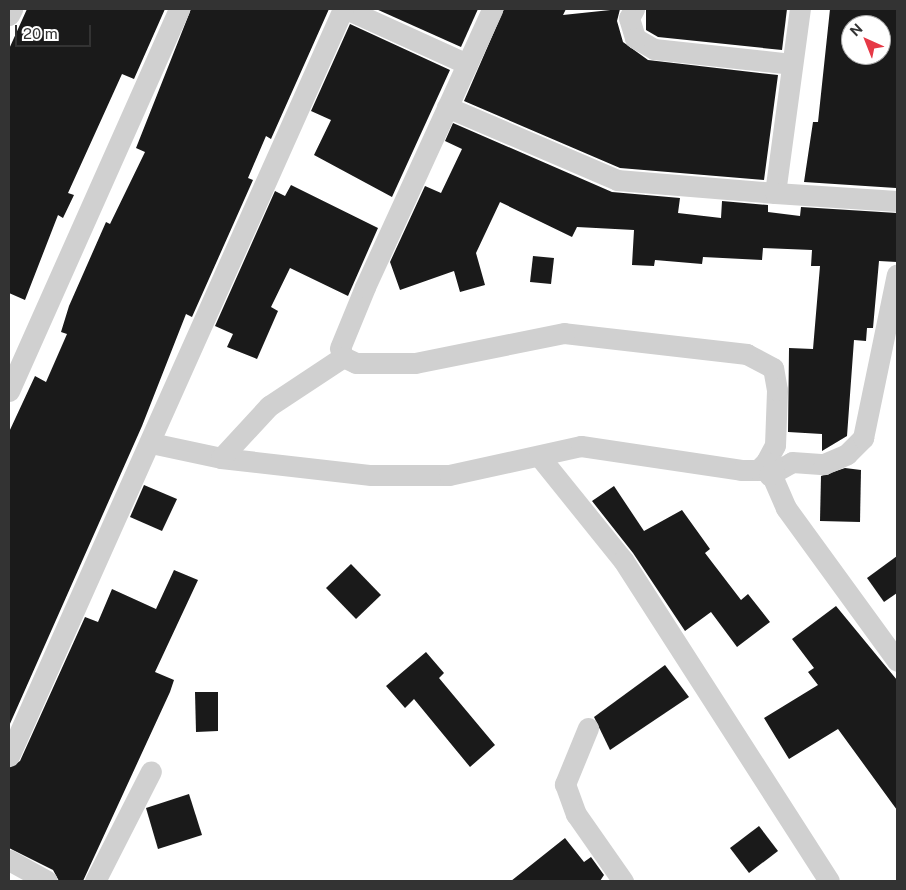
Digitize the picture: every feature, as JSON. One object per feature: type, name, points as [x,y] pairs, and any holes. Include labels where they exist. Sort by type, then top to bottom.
[{"type":"street","points":[[9,16],[12,9]]},
{"type":"street","points":[[9,392],[179,9]]},
{"type":"street","points":[[9,756],[344,9],[467,64]]},
{"type":"street","points":[[492,9],[365,287],[340,348],[344,357],[356,363],[415,363],[564,333],[747,354],[773,368],[777,390],[775,445],[768,469],[786,508],[897,661]]},
{"type":"street","points":[[634,9],[629,18],[635,38],[654,49],[791,64]]},
{"type":"street","points":[[775,193],[791,64],[800,9]]},
{"type":"street","points":[[447,107],[617,180],[897,201]]},
{"type":"street","points":[[151,443],[221,458],[371,475],[449,475],[581,446],[741,470],[768,469],[792,462],[824,464],[847,454],[863,438],[897,274]]},
{"type":"street","points":[[221,458],[269,406],[344,357]]},
{"type":"street","points":[[539,456],[623,560],[829,881]]},
{"type":"street","points":[[588,728],[565,784],[576,814],[623,881]]},
{"type":"street","points":[[95,881],[151,771]]},
{"type":"street","points":[[9,860],[46,881]]},
{"type":"building","points":[[27,9],[165,9],[134,79],[122,74],[68,193],[74,195],[63,218],[58,215],[25,300],[9,293],[9,49]]},
{"type":"building","points":[[191,9],[329,9],[271,139],[266,136],[248,178],[253,180],[192,317],[186,314],[142,426],[9,726],[9,432],[35,376],[46,382],[67,334],[61,332],[69,306],[106,222],[110,224],[145,152],[136,148]]},
{"type":"building","points":[[376,9],[478,9],[461,47]]},
{"type":"building","points":[[504,9],[566,9],[563,15],[620,9],[617,21],[623,42],[648,60],[778,75],[764,180],[620,168],[464,101]]},
{"type":"building","points":[[646,9],[787,9],[782,50],[658,37],[646,30]]},
{"type":"building","points":[[830,9],[897,9],[896,188],[804,182],[813,122],[818,122]]},
{"type":"building","points":[[350,24],[450,70],[392,197],[314,155],[331,120],[311,111]]},
{"type":"building","points":[[453,123],[612,192],[680,198],[678,213],[721,218],[722,201],[768,205],[768,212],[800,216],[801,207],[897,213],[897,262],[879,261],[873,328],[867,328],[866,341],[854,340],[847,436],[822,451],[822,434],[788,432],[789,348],[813,349],[820,266],[811,266],[812,250],[763,248],[762,260],[703,257],[702,264],[655,260],[654,266],[632,265],[634,230],[577,227],[572,237],[500,202],[476,253],[485,285],[460,292],[454,271],[400,290],[390,262],[425,186],[441,193],[462,149],[445,141]]},
{"type":"building","points":[[291,185],[378,228],[348,296],[290,268],[271,307],[278,311],[257,359],[227,347],[233,334],[215,326],[275,191],[285,196]]},
{"type":"building","points":[[533,256],[554,258],[551,284],[530,282]]},
{"type":"building","points":[[845,468],[861,470],[860,522],[820,521],[821,476]]},
{"type":"building","points":[[144,485],[177,499],[162,531],[130,517]]},
{"type":"building","points":[[614,486],[644,531],[682,510],[710,549],[705,553],[741,600],[748,594],[770,622],[737,647],[711,612],[685,631],[633,553],[592,501]]},
{"type":"building","points":[[897,556],[897,593],[884,602],[867,578]]},
{"type":"building","points":[[351,564],[381,595],[356,619],[326,588]]},
{"type":"building","points":[[174,570],[198,580],[155,672],[174,680],[170,692],[83,881],[59,881],[53,870],[9,848],[9,768],[20,761],[85,617],[98,622],[112,589],[156,609]]},
{"type":"building","points":[[836,606],[897,680],[897,810],[838,729],[789,759],[764,718],[818,685],[808,672],[814,668],[792,639]]},
{"type":"building","points":[[426,652],[444,673],[439,678],[495,745],[470,767],[414,699],[405,708],[386,686]]},
{"type":"building","points":[[665,665],[689,697],[610,750],[594,717]]},
{"type":"building","points":[[195,692],[218,692],[218,731],[196,732]]},
{"type":"building","points":[[189,794],[202,835],[158,849],[146,808]]},
{"type":"building","points":[[759,826],[778,851],[749,873],[730,848]]},
{"type":"building","points":[[565,838],[584,862],[591,857],[604,875],[600,881],[511,881]]}]
